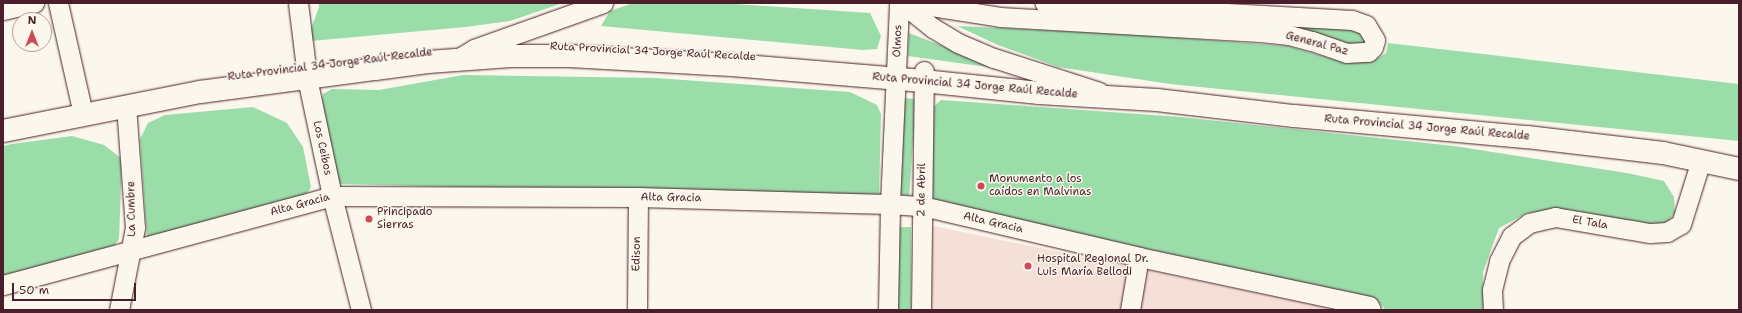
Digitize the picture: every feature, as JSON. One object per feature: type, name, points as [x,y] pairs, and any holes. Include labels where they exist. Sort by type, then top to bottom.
[{"type":"main road","name":"Ruta Provincial 34 Jorge Raúl Recalde","points":[[3,131],[375,59],[570,46],[897,74],[1040,84],[1114,97],[1172,101],[1294,116],[1527,137],[1663,153],[1739,169]]},
{"type":"main road","name":"Ruta Provincial 34 Jorge Raúl Recalde","points":[[3,121],[200,81],[306,73]]},
{"type":"street","points":[[3,10],[34,3]]},
{"type":"street","points":[[58,3],[81,104]]},
{"type":"street","name":"Los Ceibos","points":[[298,3],[306,73],[332,196],[361,310]]},
{"type":"street","points":[[465,54],[603,3]]},
{"type":"street","points":[[900,3],[933,28],[958,43],[994,58],[1114,97]]},
{"type":"street","name":"Olmos","points":[[897,74],[900,3]]},
{"type":"street","name":"General Paz","points":[[912,3],[1000,18],[1282,34],[1312,41],[1346,53],[1368,52],[1373,47],[1375,40],[1366,25],[1352,20],[1339,18],[1044,3]]},
{"type":"street","points":[[888,310],[890,204],[897,74]]},
{"type":"street","name":"2 de Abril","points":[[921,310],[923,76]]},
{"type":"street","name":"La Cumbre","points":[[119,310],[132,250],[135,228],[126,106]]},
{"type":"street","name":"El Tala","points":[[1492,310],[1492,290],[1499,261],[1512,236],[1529,223],[1555,217],[1650,233],[1667,232],[1681,224],[1701,160]]},
{"type":"street","name":"Alta Gracia","points":[[3,285],[332,196],[638,197],[922,206],[1340,305],[1369,306],[1371,310]]},
{"type":"street","name":"Edison","points":[[637,310],[638,197]]},
{"type":"street","points":[[1130,310],[1139,257]]},
{"type":"shaded area","name":"Hospital Regional Dr. Luis María Bellodi","points":[[929,225],[1325,307],[1334,310],[929,310]]},
{"type":"green space","points":[[319,3],[563,3],[510,21],[465,27],[311,41],[311,29]]},
{"type":"green space","points":[[633,3],[719,3],[870,13],[881,36],[877,49],[863,50],[601,26],[610,11]]},
{"type":"green space","points":[[1065,8],[1343,24],[1366,32],[1366,41],[1359,49]]},
{"type":"green space","points":[[957,26],[1127,34],[1288,46],[1343,62],[1371,62],[1386,53],[1388,43],[1739,84],[1739,141],[1170,84],[1058,67],[998,45]]},
{"type":"green space","points":[[909,33],[1002,69],[908,56]]},
{"type":"green space","points":[[463,75],[656,78],[850,92],[877,105],[881,114],[879,197],[337,184],[321,107],[323,94],[332,89],[379,90]]},
{"type":"green space","points":[[901,98],[916,99],[909,196],[894,195]]},
{"type":"green space","points":[[941,100],[1180,117],[1454,146],[1627,173],[1664,181],[1674,197],[1675,213],[1667,223],[1650,226],[1549,211],[1527,213],[1499,228],[1483,272],[1483,310],[1386,310],[1377,301],[935,201],[929,195],[931,109]]},
{"type":"green space","points":[[253,107],[287,123],[303,147],[311,187],[305,197],[147,238],[140,139],[148,123],[165,115]]},
{"type":"green space","points":[[72,136],[104,145],[122,159],[119,239],[112,249],[3,278],[3,146]]},
{"type":"green space","points":[[896,227],[911,227],[911,310],[896,310]]},
{"type":"place","name":"Monumento a los caídos en Malvinas","points":[[981,186]]},
{"type":"place","name":"Principado Sierras","points":[[369,219]]},
{"type":"place","name":"Hospital Regional Dr. Luis María Bellodi","points":[[1028,266]]}]
